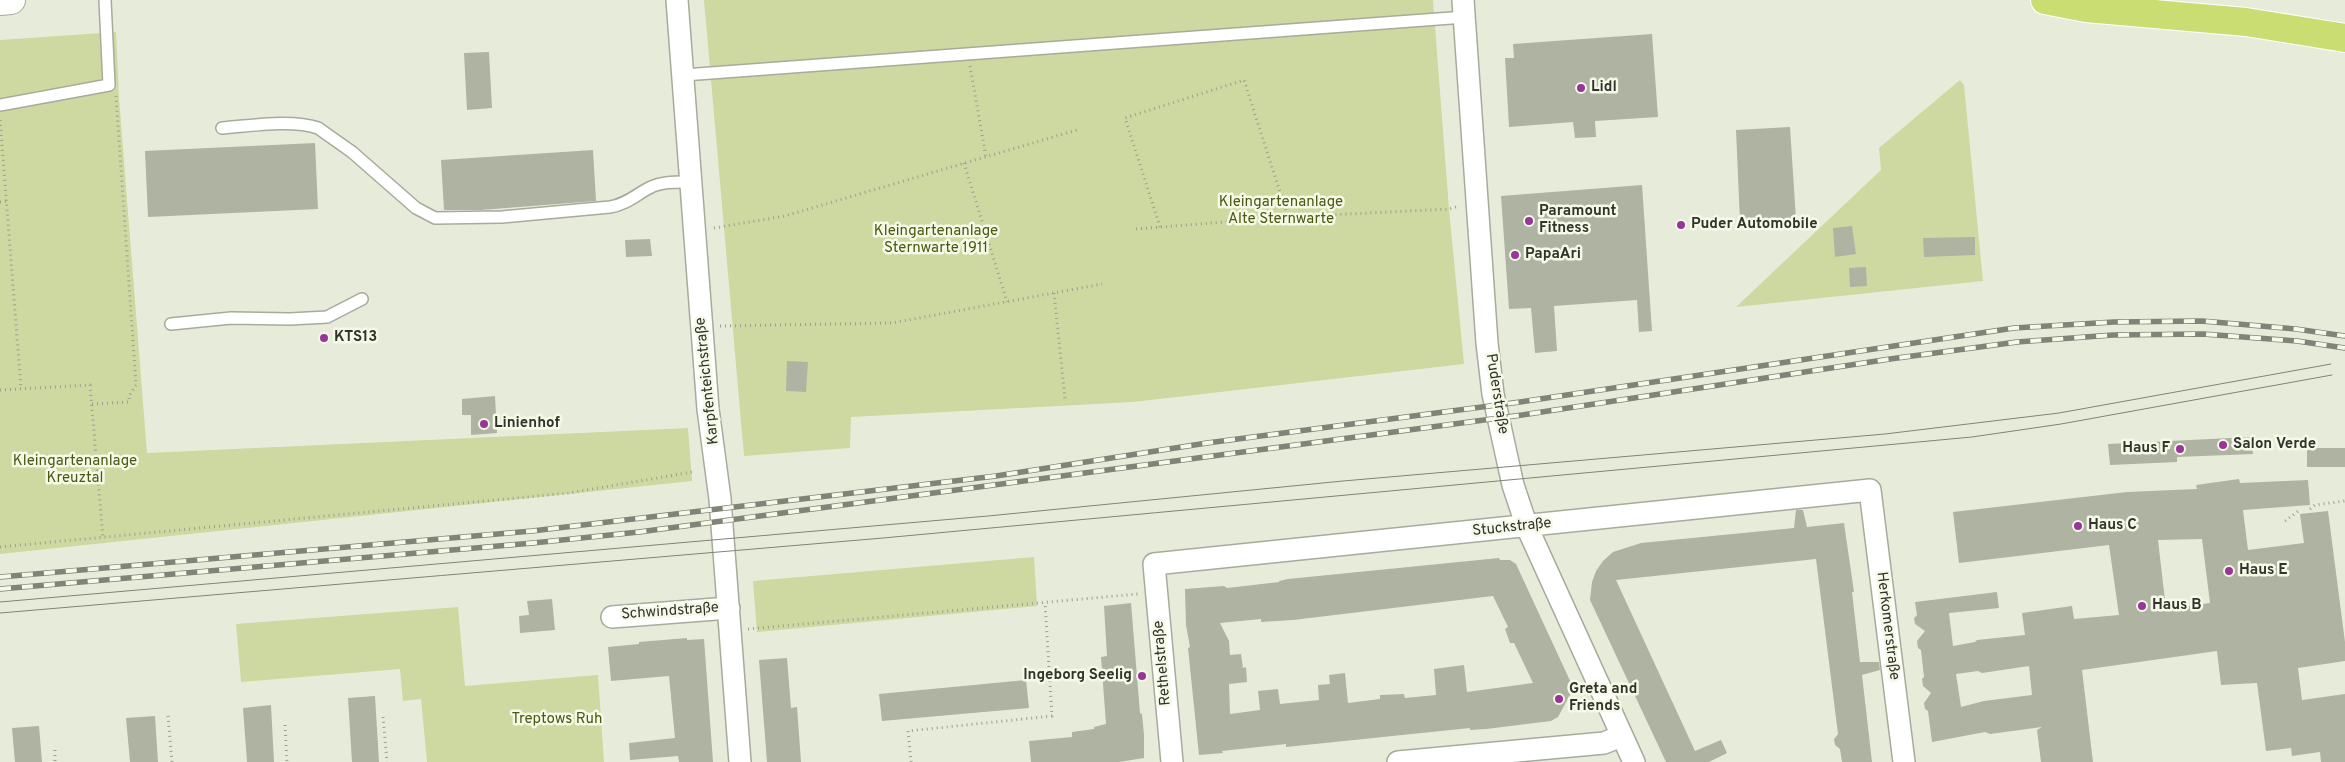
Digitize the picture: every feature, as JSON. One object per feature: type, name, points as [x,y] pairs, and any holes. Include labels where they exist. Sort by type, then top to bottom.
[{"type":"highway","points":[[2045,0],[2086,8],[2246,22],[2345,38]]},
{"type":"street","points":[[0,1],[11,0]]},
{"type":"street","name":"Karpfenteichstraße","points":[[678,0],[708,410],[716,461],[740,762]]},
{"type":"street","name":"Puderstraße","points":[[1464,8],[1493,394],[1513,485],[1527,527],[1634,762]]},
{"type":"street","name":"Stuckstraße","points":[[1154,564],[1527,527],[1870,490]]},
{"type":"street","name":"Herkomerstraße","points":[[1870,490],[1904,762]]},
{"type":"street","name":"Rethelstraße","points":[[1154,564],[1172,762]]},
{"type":"street","name":"Schwindstraße","points":[[612,617],[729,608]]},
{"type":"street","points":[[1398,762],[1604,743],[1621,736]]},
{"type":"lane","points":[[0,105],[109,85],[105,0]]},
{"type":"lane","points":[[684,76],[968,54],[1464,8]]},
{"type":"lane","points":[[222,128],[311,125],[352,152],[416,208],[439,218],[502,217],[619,206],[651,187],[668,182],[692,182]]},
{"type":"lane","points":[[170,324],[230,318],[290,319],[327,316],[362,299]]},
{"type":"path","points":[[968,54],[986,157]]},
{"type":"path","points":[[1160,227],[1125,118],[1244,80],[1288,217]]},
{"type":"path","points":[[92,404],[129,402],[129,396],[136,385],[116,93],[109,85]]},
{"type":"path","points":[[0,120],[21,388]]},
{"type":"path","points":[[696,231],[785,216],[1077,130]]},
{"type":"path","points":[[964,163],[1007,302]]},
{"type":"path","points":[[0,202],[6,201]]},
{"type":"path","points":[[1136,229],[1288,217],[1449,209],[1478,202]]},
{"type":"path","points":[[702,326],[892,323],[1102,284]]},
{"type":"path","points":[[1054,293],[1065,400]]},
{"type":"path","points":[[0,390],[90,385],[103,538]]},
{"type":"path","points":[[0,547],[569,493],[692,472]]},
{"type":"path","points":[[2310,509],[2315,505],[2345,501]]},
{"type":"path","points":[[2285,522],[2300,510]]},
{"type":"path","points":[[730,630],[1156,593]]},
{"type":"path","points":[[911,762],[908,731],[1052,716],[1045,603]]},
{"type":"path","points":[[168,716],[172,762]]},
{"type":"path","points":[[383,717],[386,762]]},
{"type":"path","points":[[285,725],[287,762]]},
{"type":"path","points":[[55,750],[55,762]]},
{"type":"green space","points":[[704,0],[1433,0],[1449,209],[1464,364],[1133,402],[851,417],[850,448],[744,456]]},
{"type":"green space","name":"Kleingartenanlage Kreuztal","points":[[116,32],[119,98],[147,453],[688,428],[692,481],[0,554],[0,40]]},
{"type":"green space","points":[[1960,80],[1964,85],[1983,281],[1736,307],[1881,170],[1879,148]]},
{"type":"green space","points":[[1034,557],[1037,606],[757,632],[753,581]]},
{"type":"green space","name":"Treptows Ruh","points":[[458,607],[465,686],[598,675],[604,762],[427,762],[421,699],[403,701],[400,669],[241,682],[236,624]]},
{"type":"building","name":"Lidl","points":[[1652,34],[1658,117],[1595,121],[1596,137],[1575,138],[1573,122],[1509,127],[1505,58],[1514,58],[1513,44]]},
{"type":"building","points":[[489,52],[492,108],[467,110],[464,53]]},
{"type":"building","points":[[1790,127],[1796,219],[1740,222],[1736,130]]},
{"type":"building","points":[[315,143],[318,209],[148,217],[145,151]]},
{"type":"building","points":[[593,150],[596,201],[481,210],[444,210],[441,160]]},
{"type":"building","points":[[1642,185],[1652,331],[1639,332],[1637,300],[1554,306],[1557,351],[1535,353],[1531,308],[1509,309],[1501,196]]},
{"type":"building","points":[[1852,226],[1856,254],[1835,257],[1833,228]]},
{"type":"building","points":[[1975,237],[1975,255],[1924,257],[1923,238]]},
{"type":"building","points":[[650,239],[652,256],[626,257],[625,240]]},
{"type":"building","points":[[1866,267],[1867,286],[1850,287],[1849,268]]},
{"type":"building","points":[[787,361],[808,362],[806,392],[786,391]]},
{"type":"building","name":"Linienhof","points":[[495,396],[497,433],[471,435],[471,415],[462,415],[462,399]]},
{"type":"building","name":"Haus F","points":[[2251,437],[2253,454],[2177,457],[2177,462],[2110,465],[2108,444]]},
{"type":"building","points":[[2307,448],[2345,448],[2345,467],[2307,467]]},
{"type":"building","points":[[2239,479],[2240,483],[2308,480],[2310,505],[2243,510],[2248,550],[2304,543],[2300,514],[2328,511],[2345,642],[2345,661],[2298,668],[2302,700],[2345,694],[2345,762],[2321,762],[2320,752],[2292,756],[2291,748],[2266,751],[2257,683],[2221,685],[2217,651],[2082,670],[2093,762],[2041,762],[2037,730],[2042,727],[1990,734],[1985,732],[1932,742],[1928,711],[1925,709],[1924,703],[1931,693],[1923,686],[1921,650],[1918,648],[1917,641],[1925,631],[1915,624],[1914,618],[1917,615],[1915,602],[1997,592],[1999,608],[1949,613],[1953,646],[1977,640],[2025,635],[2022,613],[2072,606],[2074,619],[2119,615],[2109,545],[1959,563],[1953,512],[2127,492],[2197,489],[2196,485]],"holes":[[[2202,539],[2210,603],[2166,609],[2158,540]],[[2029,666],[2032,695],[1984,701],[1961,707],[1956,674],[1978,671],[1982,673]]]},
{"type":"building","points":[[1796,510],[1803,510],[1807,527],[1844,523],[1854,592],[1852,592],[1860,662],[1879,662],[1880,670],[1862,675],[1872,762],[1842,762],[1840,749],[1835,745],[1834,739],[1838,734],[1816,559],[1616,580],[1695,751],[1721,740],[1727,753],[1709,762],[1666,762],[1590,600],[1592,582],[1596,571],[1613,552],[1641,543],[1794,528]]},
{"type":"building","points":[[1499,558],[1500,560],[1510,560],[1516,564],[1572,685],[1571,693],[1558,717],[1551,721],[1486,729],[1470,730],[1470,728],[1286,747],[1286,744],[1199,755],[1188,648],[1190,647],[1186,625],[1185,589],[1224,586],[1227,588],[1279,582],[1288,579]],"holes":[[[1493,596],[1508,627],[1505,629],[1510,643],[1514,643],[1533,683],[1467,692],[1464,665],[1434,669],[1436,695],[1405,698],[1404,694],[1380,695],[1380,699],[1348,703],[1345,673],[1329,675],[1330,684],[1318,685],[1319,700],[1280,704],[1278,689],[1258,691],[1260,710],[1230,714],[1229,684],[1247,682],[1246,667],[1243,668],[1241,654],[1230,655],[1229,641],[1220,623],[1261,619],[1261,622],[1293,620]]]},
{"type":"building","points":[[552,599],[555,630],[520,633],[519,616],[529,615],[527,601]]},
{"type":"building","points":[[1131,603],[1140,713],[1142,714],[1144,735],[1144,758],[1119,762],[1031,762],[1029,741],[1072,737],[1072,732],[1094,729],[1094,727],[1106,724],[1101,657],[1107,656],[1104,606]]},
{"type":"building","points":[[687,638],[687,640],[704,639],[713,762],[679,762],[678,756],[630,760],[629,743],[675,738],[669,676],[611,681],[608,647]]},
{"type":"building","points":[[787,658],[791,708],[797,707],[801,762],[767,762],[759,660]]},
{"type":"building","points":[[1026,680],[1029,708],[882,721],[879,694]]},
{"type":"building","points":[[375,696],[379,762],[352,762],[348,698]]},
{"type":"building","points":[[271,705],[274,762],[247,762],[243,708]]},
{"type":"building","points":[[155,716],[158,762],[130,762],[126,718]]},
{"type":"building","points":[[39,726],[42,762],[15,762],[12,728]]},
{"type":"tram line","points":[[0,602],[988,516],[1343,481],[1885,434],[2059,413],[2331,364]]},
{"type":"tram line","points":[[0,613],[883,538],[1972,437],[2061,424],[2332,375]]},
{"type":"railway","points":[[0,577],[532,531],[996,476],[1207,443],[1520,402],[2014,328],[2114,322],[2202,321],[2296,329],[2345,336]]},
{"type":"railway","points":[[0,589],[533,543],[639,532],[1522,415],[1890,359],[2017,342],[2113,335],[2203,334],[2297,341],[2345,348]]},
{"type":"place","name":"Lidl","points":[[1581,88]]},
{"type":"place","name":"Paramount Fitness","points":[[1529,221]]},
{"type":"place","name":"Puder Automobile","points":[[1681,225]]},
{"type":"place","name":"PapaAri","points":[[1515,255]]},
{"type":"place","name":"KTS13","points":[[324,338]]},
{"type":"place","name":"Linienhof","points":[[484,424]]},
{"type":"place","name":"Salon Verde","points":[[2223,445]]},
{"type":"place","name":"Haus F","points":[[2180,449]]},
{"type":"place","name":"Haus C","points":[[2078,526]]},
{"type":"place","name":"Haus E","points":[[2229,571]]},
{"type":"place","name":"Haus B","points":[[2142,606]]},
{"type":"place","name":"Ingeborg Seelig","points":[[1142,676]]},
{"type":"place","name":"Greta and Friends","points":[[1559,699]]},
{"type":"park label","name":"Kleingartenanlage Alte Sternwarte","points":[[1281,212]]},
{"type":"park label","name":"Kleingartenanlage Sternwarte 1911","points":[[936,240]]}]
